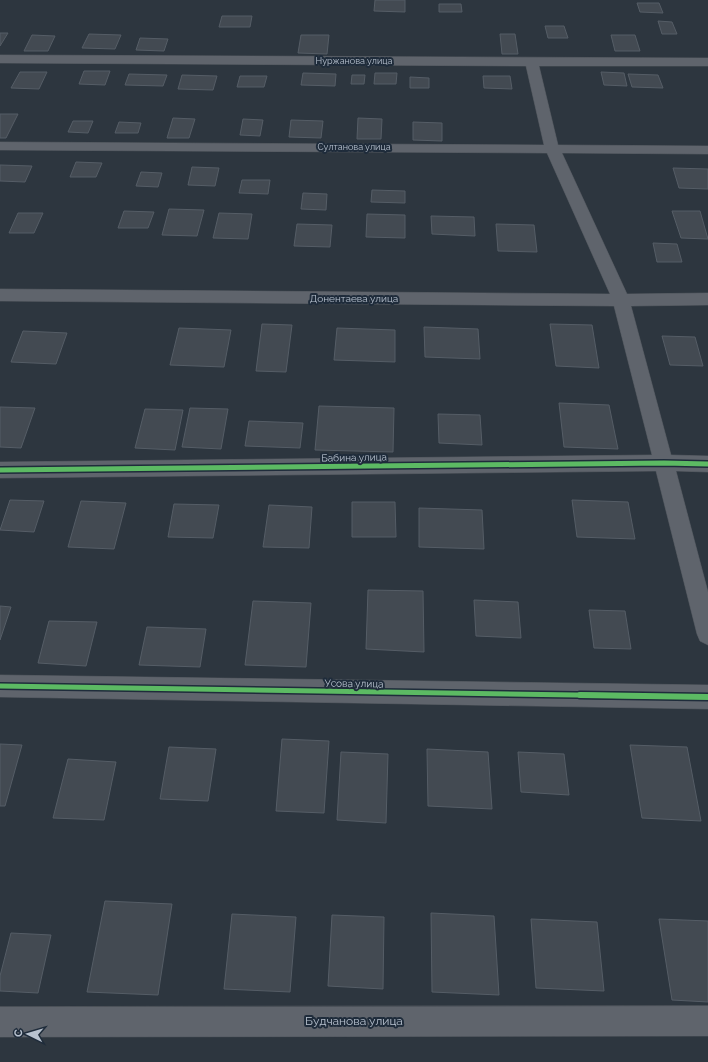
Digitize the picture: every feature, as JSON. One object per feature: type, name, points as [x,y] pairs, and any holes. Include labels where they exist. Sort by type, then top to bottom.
[{"type":"street","name":"Нуржанова улица","points":[[0,59],[708,62]]},
{"type":"street","points":[[532,62],[552,148],[621,300],[708,634]]},
{"type":"street","name":"Султанова улица","points":[[0,146],[708,150]]},
{"type":"street","name":"Донентаева улица","points":[[0,295],[621,300],[708,299]]},
{"type":"street","name":"Бабина улица","points":[[0,470],[664,463],[708,464]]},
{"type":"street","name":"Усова улица","points":[[0,686],[708,698]]},
{"type":"street","name":"Будчанова улица","points":[[0,1022],[708,1021]]},
{"type":"building","points":[[375,0],[405,0],[405,12],[374,11]]},
{"type":"building","points":[[637,3],[659,3],[663,13],[640,12]]},
{"type":"building","points":[[439,4],[461,4],[462,12],[439,12]]},
{"type":"building","points":[[222,16],[252,16],[250,27],[219,27]]},
{"type":"building","points":[[658,21],[672,22],[677,34],[662,34]]},
{"type":"building","points":[[545,26],[564,26],[568,38],[548,38]]},
{"type":"building","points":[[0,33],[8,33],[0,46]]},
{"type":"building","points":[[89,34],[121,35],[115,49],[82,48]]},
{"type":"building","points":[[500,34],[515,34],[518,54],[502,54]]},
{"type":"building","points":[[32,35],[55,36],[48,51],[24,51]]},
{"type":"building","points":[[301,35],[329,35],[327,54],[298,53]]},
{"type":"building","points":[[611,35],[635,35],[640,51],[615,51]]},
{"type":"building","points":[[140,38],[168,39],[164,51],[136,50]]},
{"type":"building","points":[[84,71],[110,71],[105,85],[79,84]]},
{"type":"building","points":[[20,72],[47,72],[39,89],[11,88]]},
{"type":"building","points":[[601,72],[624,73],[627,86],[604,85]]},
{"type":"building","points":[[303,73],[336,74],[335,86],[301,85]]},
{"type":"building","points":[[375,73],[397,73],[396,84],[374,84]]},
{"type":"building","points":[[129,74],[167,75],[163,86],[125,85]]},
{"type":"building","points":[[628,74],[658,75],[663,88],[632,87]]},
{"type":"building","points":[[182,75],[217,76],[213,90],[178,89]]},
{"type":"building","points":[[352,75],[365,75],[364,84],[351,84]]},
{"type":"building","points":[[240,76],[267,76],[264,87],[237,87]]},
{"type":"building","points":[[483,76],[510,76],[512,89],[484,88]]},
{"type":"building","points":[[410,77],[429,78],[429,88],[410,88]]},
{"type":"building","points":[[0,114],[18,114],[6,138],[0,138]]},
{"type":"building","points":[[173,118],[195,119],[189,138],[167,138]]},
{"type":"building","points":[[358,118],[382,119],[381,139],[357,139]]},
{"type":"building","points":[[243,119],[263,120],[260,136],[240,135]]},
{"type":"building","points":[[291,120],[323,121],[321,138],[289,137]]},
{"type":"building","points":[[73,121],[93,121],[88,133],[68,132]]},
{"type":"building","points":[[119,122],[141,123],[138,133],[115,133]]},
{"type":"building","points":[[413,122],[442,123],[442,141],[413,140]]},
{"type":"building","points":[[76,162],[102,163],[96,177],[70,177]]},
{"type":"building","points":[[0,165],[32,166],[25,182],[0,181]]},
{"type":"building","points":[[192,167],[219,168],[215,186],[188,185]]},
{"type":"building","points":[[673,168],[708,169],[708,189],[679,188]]},
{"type":"building","points":[[141,172],[162,173],[158,187],[136,186]]},
{"type":"building","points":[[242,180],[270,180],[268,194],[239,193]]},
{"type":"building","points":[[372,190],[405,191],[405,203],[371,202]]},
{"type":"building","points":[[303,193],[327,194],[326,210],[301,209]]},
{"type":"building","points":[[169,209],[204,210],[197,236],[162,235]]},
{"type":"building","points":[[124,211],[154,212],[148,228],[118,228]]},
{"type":"building","points":[[672,211],[700,211],[708,239],[681,238]]},
{"type":"building","points":[[18,213],[43,213],[34,233],[9,233]]},
{"type":"building","points":[[219,213],[252,214],[248,239],[213,238]]},
{"type":"building","points":[[367,214],[405,215],[405,238],[366,237]]},
{"type":"building","points":[[431,216],[474,217],[475,236],[432,234]]},
{"type":"building","points":[[297,224],[332,225],[330,247],[294,246]]},
{"type":"building","points":[[496,224],[534,225],[537,252],[498,251]]},
{"type":"building","points":[[653,243],[677,244],[682,262],[657,262]]},
{"type":"building","points":[[262,324],[292,325],[286,372],[256,371]]},
{"type":"building","points":[[550,324],[592,325],[599,368],[556,366]]},
{"type":"building","points":[[424,327],[478,329],[480,359],[425,357]]},
{"type":"building","points":[[179,328],[231,330],[224,367],[170,365]]},
{"type":"building","points":[[337,328],[395,330],[395,362],[334,360]]},
{"type":"building","points":[[23,331],[67,333],[56,364],[11,362]]},
{"type":"building","points":[[662,336],[695,337],[703,366],[670,365]]},
{"type":"building","points":[[559,403],[609,405],[618,449],[564,447]]},
{"type":"building","points":[[319,406],[394,408],[393,452],[315,450]]},
{"type":"building","points":[[0,407],[35,408],[21,448],[0,447]]},
{"type":"building","points":[[190,408],[228,409],[221,449],[182,447]]},
{"type":"building","points":[[145,409],[183,410],[175,450],[135,448]]},
{"type":"building","points":[[438,414],[480,415],[482,445],[439,443]]},
{"type":"building","points":[[249,421],[303,423],[300,448],[245,446]]},
{"type":"building","points":[[10,500],[44,501],[34,532],[0,530]]},
{"type":"building","points":[[572,500],[628,502],[635,539],[577,537]]},
{"type":"building","points":[[81,501],[126,503],[114,549],[68,547]]},
{"type":"building","points":[[352,502],[395,502],[396,537],[352,537]]},
{"type":"building","points":[[174,504],[219,505],[213,538],[168,537]]},
{"type":"building","points":[[269,505],[312,507],[309,548],[263,547]]},
{"type":"building","points":[[419,508],[482,510],[484,549],[419,547]]},
{"type":"building","points":[[368,590],[423,591],[424,652],[366,649]]},
{"type":"building","points":[[474,600],[518,602],[521,638],[476,636]]},
{"type":"building","points":[[253,601],[311,603],[306,667],[245,665]]},
{"type":"building","points":[[0,606],[11,607],[0,640]]},
{"type":"building","points":[[589,610],[625,611],[631,649],[594,648]]},
{"type":"building","points":[[49,621],[97,622],[86,666],[38,663]]},
{"type":"building","points":[[147,627],[206,629],[200,667],[139,665]]},
{"type":"building","points":[[282,739],[329,741],[324,813],[276,811]]},
{"type":"building","points":[[0,744],[22,745],[5,806],[0,806]]},
{"type":"building","points":[[630,745],[687,747],[701,821],[642,818]]},
{"type":"building","points":[[169,747],[216,749],[208,801],[160,799]]},
{"type":"building","points":[[427,749],[488,752],[492,809],[428,806]]},
{"type":"building","points":[[341,752],[388,754],[386,823],[337,820]]},
{"type":"building","points":[[518,752],[564,754],[569,795],[521,792]]},
{"type":"building","points":[[68,759],[116,762],[104,820],[53,818]]},
{"type":"building","points":[[105,901],[172,904],[158,995],[87,992]]},
{"type":"building","points":[[431,913],[494,916],[499,995],[432,992]]},
{"type":"building","points":[[232,914],[296,917],[290,992],[224,989]]},
{"type":"building","points":[[332,915],[384,917],[383,989],[328,986]]},
{"type":"building","points":[[531,919],[597,922],[604,991],[536,988]]},
{"type":"building","points":[[659,919],[708,921],[708,1002],[672,1000]]},
{"type":"building","points":[[11,933],[51,935],[38,993],[0,991],[0,976]]},
{"type":"cycle path","points":[[0,470],[664,463],[708,464]]},
{"type":"cycle path","points":[[0,686],[708,697]]}]
